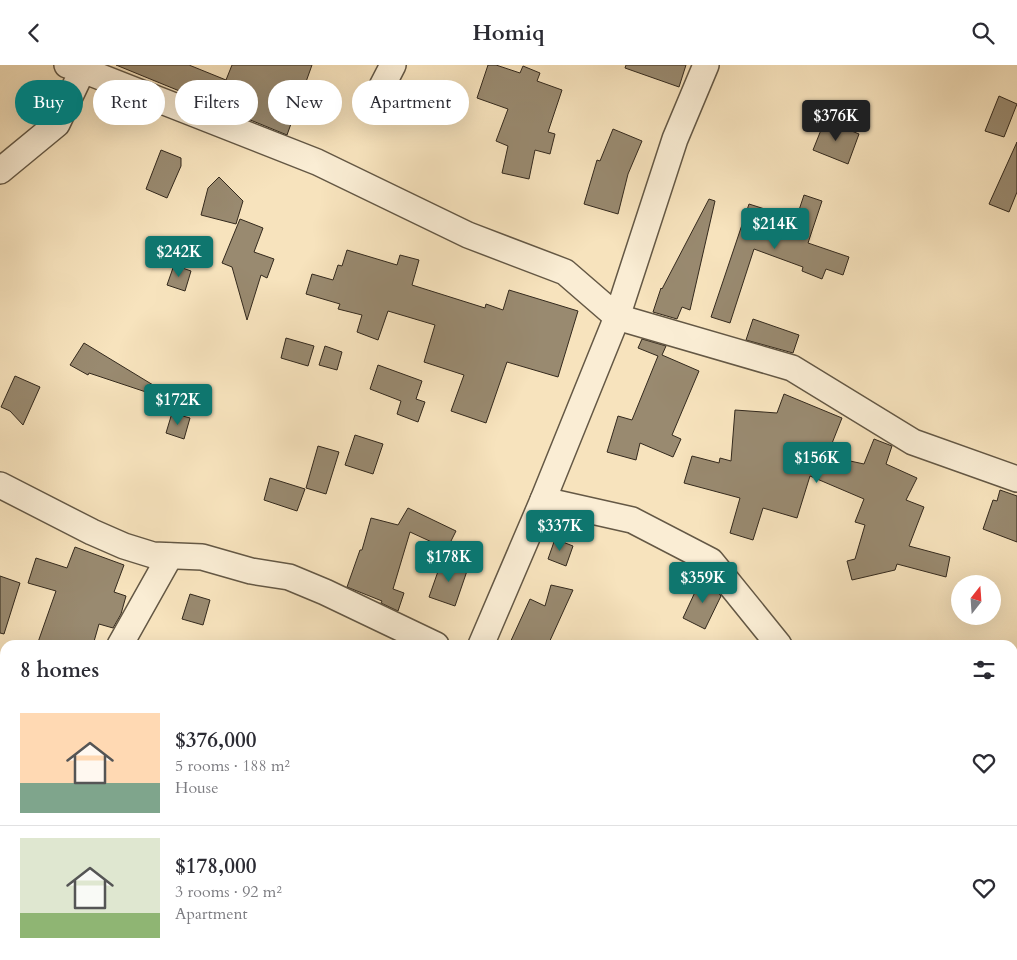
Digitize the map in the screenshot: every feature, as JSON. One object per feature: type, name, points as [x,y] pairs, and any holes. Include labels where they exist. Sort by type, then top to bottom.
[{"type":"street","points":[[385,80],[393,65]]},
{"type":"street","points":[[483,640],[543,500],[617,317],[675,139],[706,65]]},
{"type":"street","points":[[0,171],[57,124],[78,67],[318,162],[468,235],[565,272],[617,317],[792,368],[913,442],[1017,479]]},
{"type":"street","points":[[0,485],[92,532],[124,546],[154,555],[202,557],[250,571],[289,577],[426,640]]},
{"type":"street","points":[[543,500],[632,520],[711,561],[775,640]]},
{"type":"street","points":[[123,640],[170,556]]},
{"type":"building","points":[[116,65],[189,65],[226,80],[175,80],[175,89],[165,85],[165,80],[153,80]]},
{"type":"building","points":[[232,65],[312,65],[307,80],[268,80],[268,125],[291,125],[287,135],[258,123],[258,80],[226,80]]},
{"type":"building","points":[[488,65],[496,65],[520,73],[523,66],[540,73],[537,81],[562,90],[548,132],[555,134],[550,154],[535,150],[529,179],[502,173],[508,146],[496,141],[508,109],[477,98]]},
{"type":"building","points":[[626,65],[686,65],[679,87],[625,68]]},
{"type":"building","points":[[999,96],[1017,104],[1004,137],[985,131]]},
{"type":"building","points":[[825,120],[859,134],[848,164],[813,150]]},
{"type":"building","points":[[613,129],[642,141],[628,174],[618,214],[584,204],[597,160],[600,161]]},
{"type":"building","points":[[1017,142],[1017,192],[1009,212],[989,204]]},
{"type":"building","points":[[161,150],[181,158],[181,166],[167,198],[146,189]]},
{"type":"building","points":[[219,177],[243,201],[236,224],[201,215],[208,188]]},
{"type":"building","points":[[804,195],[822,201],[808,243],[849,257],[843,275],[826,269],[822,279],[802,271],[803,267],[754,249],[730,323],[711,317],[749,204],[796,219]]},
{"type":"building","points":[[709,199],[715,201],[690,310],[682,307],[677,319],[653,312],[661,288]]},
{"type":"building","points":[[240,219],[263,228],[254,252],[274,259],[267,278],[261,275],[247,320],[232,267],[222,263]]},
{"type":"building","points":[[347,250],[397,265],[400,255],[419,260],[412,285],[485,308],[486,304],[503,310],[509,290],[578,311],[558,377],[507,362],[486,423],[451,411],[464,375],[424,362],[435,325],[388,311],[378,340],[357,332],[362,315],[338,309],[340,304],[306,294],[312,274],[333,280],[338,265],[342,266]]},
{"type":"building","points":[[174,265],[191,271],[185,291],[167,285]]},
{"type":"building","points":[[753,319],[799,335],[793,353],[746,340]]},
{"type":"building","points":[[286,338],[314,346],[308,366],[281,358]]},
{"type":"building","points":[[642,339],[666,346],[662,355],[699,371],[672,435],[681,439],[673,457],[640,443],[636,460],[607,452],[618,416],[632,420],[658,356],[638,348]]},
{"type":"building","points":[[84,343],[158,388],[155,395],[89,373],[88,375],[70,365]]},
{"type":"building","points":[[325,346],[342,352],[337,370],[319,365]]},
{"type":"building","points":[[378,365],[422,381],[416,399],[425,402],[418,422],[397,414],[401,401],[370,389]]},
{"type":"building","points":[[15,376],[40,387],[23,425],[10,411],[1,407]]},
{"type":"building","points":[[784,394],[842,418],[827,456],[864,464],[874,439],[892,446],[886,464],[917,478],[906,500],[924,507],[909,546],[950,557],[946,577],[897,564],[895,570],[852,580],[847,561],[855,559],[865,525],[855,522],[864,499],[810,476],[797,518],[763,508],[753,540],[730,533],[740,498],[684,483],[692,456],[719,463],[720,458],[731,461],[735,410],[777,413]]},
{"type":"building","points":[[172,413],[190,418],[184,439],[166,433]]},
{"type":"building","points":[[355,435],[383,444],[373,474],[345,465]]},
{"type":"building","points":[[318,446],[339,452],[326,494],[306,488]]},
{"type":"building","points":[[270,478],[305,489],[297,511],[264,500]]},
{"type":"building","points":[[1000,490],[1017,496],[1017,542],[983,529],[993,500],[997,501]]},
{"type":"building","points":[[408,508],[456,531],[447,549],[410,532],[393,589],[404,593],[398,611],[381,603],[382,601],[347,587],[360,550],[362,550],[371,518],[398,525]]},
{"type":"building","points":[[555,539],[573,546],[566,566],[548,559]]},
{"type":"building","points":[[75,547],[124,565],[114,592],[126,596],[121,614],[113,628],[99,624],[94,640],[39,640],[56,591],[28,583],[36,558],[67,568]]},
{"type":"building","points":[[442,560],[468,568],[455,606],[429,597]]},
{"type":"building","points":[[0,576],[20,583],[4,634],[0,633]]},
{"type":"building","points":[[702,577],[706,578],[721,596],[705,629],[683,618]]},
{"type":"building","points":[[551,585],[573,590],[550,640],[511,640],[530,599],[545,606]]},
{"type":"building","points":[[190,594],[210,600],[203,625],[182,619]]}]
